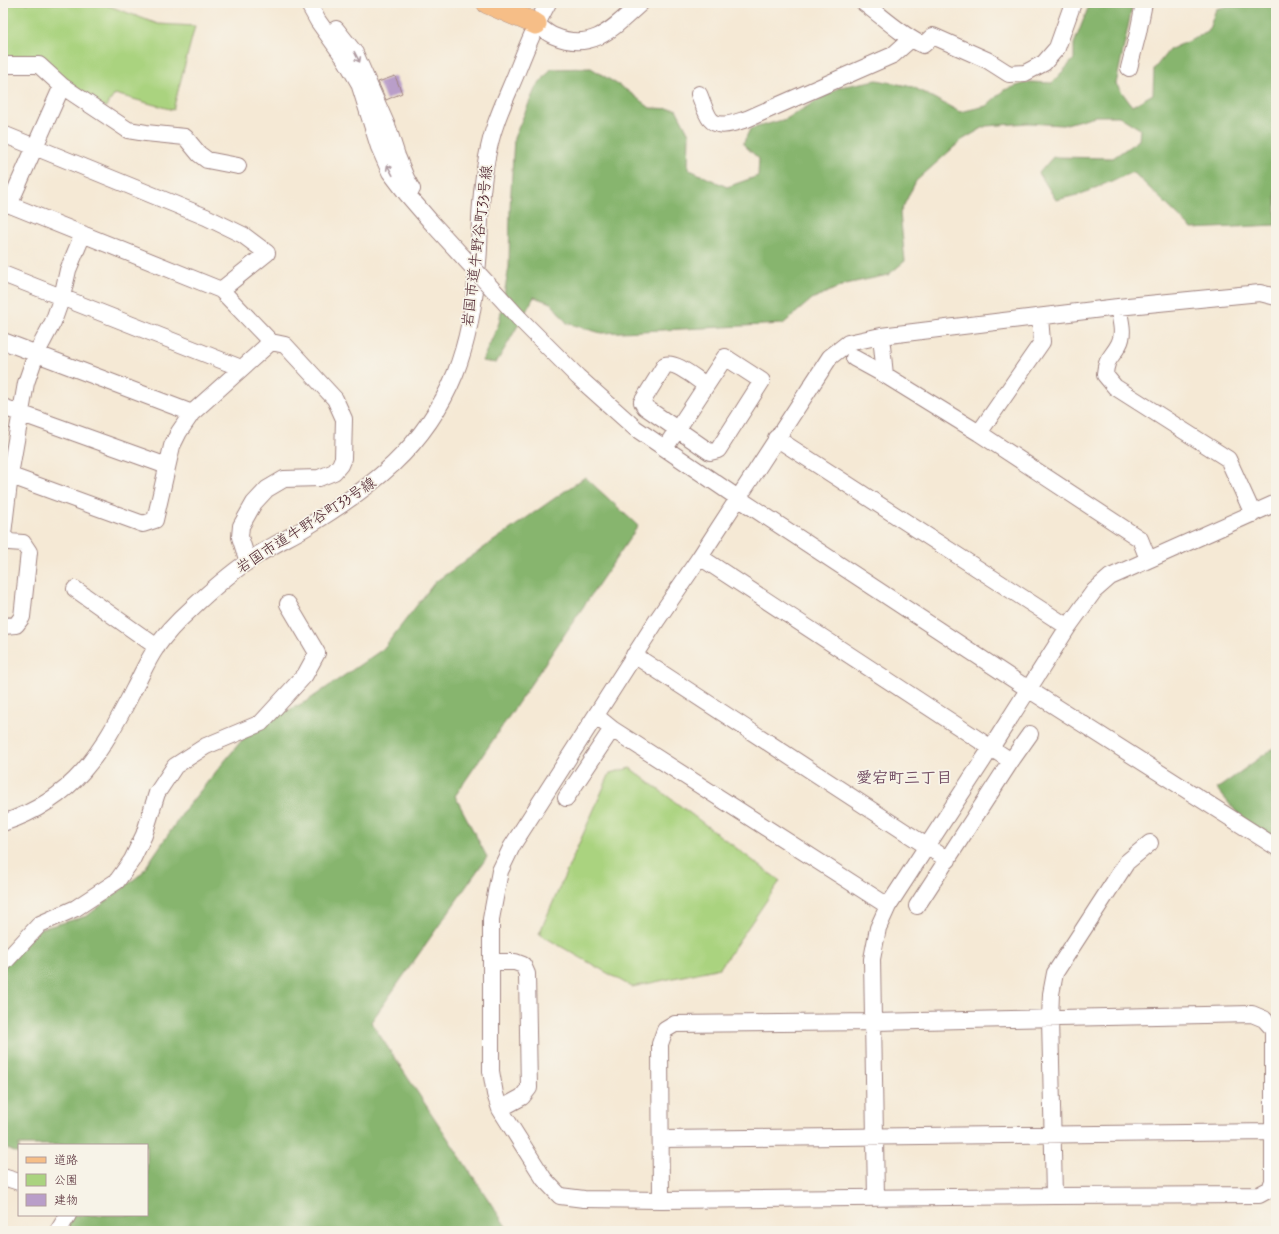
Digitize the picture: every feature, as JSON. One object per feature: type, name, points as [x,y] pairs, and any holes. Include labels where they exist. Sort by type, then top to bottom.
[{"type":"main road","points":[[487,3],[536,24]]},
{"type":"street","points":[[308,3],[318,21],[345,59],[359,83],[379,147],[390,172],[406,193],[519,318],[578,377],[636,428],[738,498],[1028,690],[1276,847]]},
{"type":"street","points":[[317,3],[355,52],[388,128],[406,178],[431,222]]},
{"type":"street","name":"岩国市道牛野谷町33号線","points":[[3,823],[13,820],[53,799],[78,777],[95,757],[118,719],[157,647],[189,611],[219,584],[248,562],[308,527],[363,490],[394,465],[412,446],[443,400],[455,373],[470,321],[478,262],[481,204],[487,160],[496,124],[536,24],[548,3]]},
{"type":"street","points":[[536,24],[554,36],[576,42],[596,39],[612,30],[641,3]]},
{"type":"street","points":[[864,3],[917,42]]},
{"type":"street","points":[[699,94],[710,119],[718,124],[727,125],[747,119],[893,55],[932,36],[987,60],[1009,74],[1025,73],[1044,63],[1058,48],[1073,3]]},
{"type":"street","points":[[1129,68],[1144,3]]},
{"type":"street","points":[[3,65],[38,65],[62,86],[128,130],[185,137],[207,160],[238,166]]},
{"type":"street","points":[[62,86],[35,147],[6,204],[221,290],[270,342],[285,345],[335,399],[344,419],[343,458],[340,465],[334,472],[319,478],[284,479],[267,490],[254,503],[241,526],[240,532],[240,537],[248,562]]},
{"type":"street","points":[[3,134],[206,216],[243,235],[267,253],[221,290]]},
{"type":"street","points":[[3,626],[16,625],[22,617],[29,552],[23,543],[9,542],[3,535],[7,474],[21,414],[26,383],[36,354],[53,322],[62,297],[68,270],[83,234]]},
{"type":"street","points":[[3,274],[241,368]]},
{"type":"street","points":[[1276,297],[1260,293],[1118,307],[882,336],[848,343],[830,357],[700,557],[656,620],[512,846],[500,871],[494,895],[491,919],[491,1071],[495,1094],[500,1109],[544,1179],[560,1196],[584,1199],[662,1200],[1054,1196],[1276,1196]]},
{"type":"street","points":[[1118,307],[1122,329],[1120,343],[1106,364],[1105,375],[1115,388],[1228,459],[1253,514]]},
{"type":"street","points":[[978,433],[1042,342],[1040,317]]},
{"type":"street","points":[[882,336],[885,375]]},
{"type":"street","points":[[3,341],[192,413]]},
{"type":"street","points":[[7,474],[143,524],[155,520],[172,446],[179,432],[192,413],[270,342]]},
{"type":"street","points":[[665,448],[678,429],[706,385],[725,357],[762,381],[718,450],[710,452],[678,429],[645,407],[642,402],[665,366],[669,364],[675,365],[706,385]]},
{"type":"street","points":[[854,358],[885,375],[978,433],[1140,539],[1148,559]]},
{"type":"street","points":[[3,406],[21,414],[167,466]]},
{"type":"street","points":[[776,438],[1068,627]]},
{"type":"street","points":[[876,1198],[872,959],[878,928],[888,906],[1068,627],[1094,591],[1110,577],[1276,503]]},
{"type":"street","points":[[700,557],[1011,761]]},
{"type":"street","points":[[75,589],[157,647]]},
{"type":"street","points":[[3,964],[40,924],[76,908],[117,881],[132,860],[144,835],[157,792],[175,766],[206,746],[261,723],[305,675],[316,653],[288,604]]},
{"type":"street","points":[[634,655],[948,860]]},
{"type":"street","points":[[596,716],[612,729],[888,906]]},
{"type":"street","points":[[566,798],[612,729]]},
{"type":"street","points":[[917,906],[1030,734]]},
{"type":"street","points":[[1054,1196],[1050,1018],[1051,994],[1055,973],[1127,862],[1150,843]]},
{"type":"street","points":[[491,962],[515,962],[523,965],[528,974],[528,1088],[522,1097],[500,1109]]},
{"type":"street","points":[[662,1200],[660,1044],[665,1030],[675,1024],[874,1022],[1252,1014],[1264,1019],[1272,1029],[1274,1181],[1270,1189],[1259,1196]]},
{"type":"street","points":[[662,1139],[1273,1132]]},
{"type":"street","points":[[3,1177],[18,1182]]},
{"type":"street","points":[[58,1231],[67,1216]]},
{"type":"green space","points":[[3,3],[101,3],[158,24],[195,26],[173,110],[115,94],[105,108],[69,82],[3,59]]},
{"type":"green space","points":[[1090,3],[1133,3],[1116,84],[1132,106],[1153,94],[1154,69],[1169,50],[1208,32],[1216,9],[1243,3],[1276,3],[1276,225],[1192,229],[1133,172],[1081,194],[1056,200],[1039,173],[1053,157],[1113,158],[1139,140],[1140,129],[1119,116],[1095,116],[1063,125],[1028,123],[986,126],[962,140],[916,181],[900,213],[905,261],[888,275],[846,284],[812,299],[783,324],[601,333],[567,323],[551,303],[534,297],[496,363],[482,361],[499,323],[509,267],[510,208],[514,138],[535,89],[551,69],[591,68],[628,91],[650,108],[676,109],[689,134],[688,169],[727,187],[758,176],[759,159],[743,144],[750,129],[786,119],[840,87],[877,80],[913,87],[960,112],[986,106],[1004,90],[1029,82],[1052,83],[1074,59],[1074,44]]},
{"type":"green space","points":[[585,477],[638,526],[455,796],[487,857],[371,1022],[509,1231],[65,1231],[72,1216],[148,1216],[148,1144],[18,1144],[18,1154],[3,1147],[3,963],[40,929],[87,916],[141,874],[187,807],[251,729],[307,701],[383,649],[435,582]]},
{"type":"green space","points":[[1276,746],[1276,859],[1217,789]]},
{"type":"green space","points":[[630,768],[780,881],[720,968],[632,987],[539,934],[610,773]]},
{"type":"building","points":[[395,76],[402,93],[386,100],[378,82]]},
{"type":"district","name":"愛宕町三丁目","points":[[904,777]]}]
